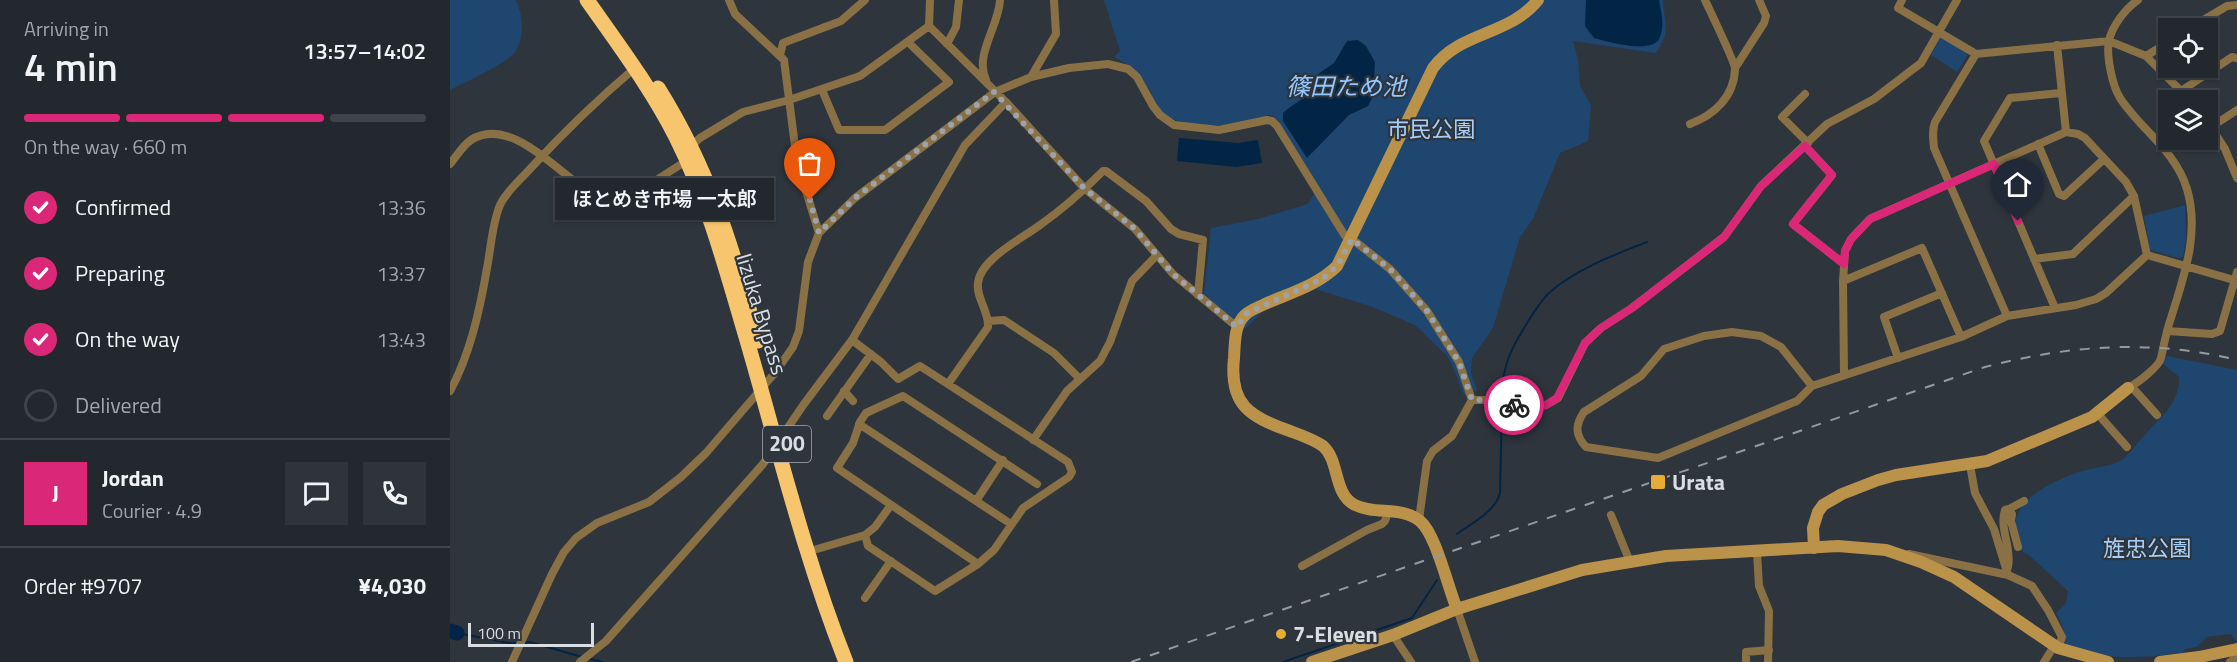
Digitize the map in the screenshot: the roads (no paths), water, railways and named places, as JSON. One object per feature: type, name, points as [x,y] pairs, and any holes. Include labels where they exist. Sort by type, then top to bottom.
[{"type":"highway","name":"Iizuka Bypass","points":[[587,0],[635,68],[687,161],[710,221],[805,527],[832,626],[846,662]]},
{"type":"highway","name":"200","points":[[598,0],[643,63],[691,146],[711,188],[764,363],[805,527],[817,549],[856,662]]},
{"type":"street","points":[[729,0],[735,14],[780,54],[787,67],[797,162],[819,233]]},
{"type":"street","points":[[780,54],[783,43],[841,21],[865,0]]},
{"type":"street","points":[[930,0],[929,26],[1006,102],[1085,189],[1135,229],[1173,274],[1237,327]]},
{"type":"street","points":[[946,44],[956,27],[959,0]]},
{"type":"street","points":[[992,89],[983,75],[982,64],[998,16],[1000,0]]},
{"type":"street","points":[[1031,77],[1056,34],[1054,0]]},
{"type":"street","points":[[1475,662],[1432,540],[1419,520],[1406,514],[1372,510],[1353,504],[1342,492],[1332,460],[1324,448],[1312,439],[1265,423],[1246,409],[1238,400],[1232,375],[1237,327],[1245,314],[1322,279],[1337,266],[1440,59],[1455,47],[1514,22],[1530,10],[1538,0]]},
{"type":"street","points":[[1705,0],[1735,68]]},
{"type":"street","points":[[1690,124],[1715,112],[1728,95],[1735,68],[1764,23],[1766,16],[1759,0]]},
{"type":"street","points":[[1902,0],[1898,9],[1976,54],[2109,41],[2146,56],[2180,90]]},
{"type":"street","points":[[1472,400],[1487,400],[1531,408],[1546,405],[1557,398],[1585,343],[1601,328],[1632,308],[1724,237],[1761,186],[1827,124],[1874,99],[1921,63],[1956,0]]},
{"type":"street","points":[[2121,0],[2128,8]]},
{"type":"street","points":[[1814,548],[1813,528],[1818,512],[1823,505],[1842,494],[1896,475],[1987,462],[2079,424],[2097,413],[2161,360],[2167,331],[2187,267],[2192,235],[2186,188],[2168,152],[2118,96],[2110,66],[2109,41],[2118,20],[2138,0]]},
{"type":"street","points":[[2207,18],[2227,6],[2237,5]]},
{"type":"street","points":[[450,164],[470,140],[490,134],[510,137],[542,156],[599,198],[614,205],[621,203],[687,161],[691,146],[708,132],[743,112],[822,90],[860,76],[929,26]]},
{"type":"street","points":[[822,90],[839,130],[885,130],[949,82],[908,42]]},
{"type":"street","points":[[2057,45],[2066,132]]},
{"type":"street","points":[[2146,56],[2158,49]]},
{"type":"street","points":[[1976,54],[1932,128],[1934,148],[2007,316]]},
{"type":"street","points":[[2182,90],[2232,57],[2237,58]]},
{"type":"street","points":[[512,662],[552,574],[564,552],[576,538],[597,523],[649,502],[681,477],[706,453],[774,374],[793,347],[799,331],[808,262],[819,233],[855,198],[992,89],[1031,77],[1094,64],[1117,65],[1128,69],[1137,77],[1160,115],[1174,125],[1219,129],[1272,121],[1345,236],[1390,269],[1427,311],[1459,362],[1472,400],[1452,436],[1433,451],[1427,461],[1419,520]]},
{"type":"street","points":[[450,391],[460,374],[478,310],[499,207],[509,192],[542,156],[603,95],[635,68]]},
{"type":"street","points":[[2055,308],[1984,141],[2010,98],[2061,93]]},
{"type":"street","points":[[1805,94],[1782,117],[1832,175],[1793,224],[1844,264]]},
{"type":"street","points":[[580,662],[606,641],[763,464],[852,340],[965,145],[1006,102]]},
{"type":"street","points":[[2218,121],[2237,110]]},
{"type":"street","points":[[1844,375],[1843,281],[1845,251],[1851,239],[1870,219],[2066,132],[2085,138],[2126,182],[2134,196],[2147,255]]},
{"type":"street","points":[[2218,140],[2236,174]]},
{"type":"street","points":[[2038,144],[2059,194],[2064,196],[2104,159]]},
{"type":"street","points":[[948,384],[988,327],[977,285],[985,268],[1003,250],[1040,225],[1085,189],[1103,171],[1107,171],[1146,201],[1171,229],[1179,234],[1203,240],[1198,295]]},
{"type":"street","points":[[2034,259],[2073,254],[2134,196]]},
{"type":"street","points":[[1843,281],[1922,248],[1961,337]]},
{"type":"street","points":[[2147,255],[2236,278],[2220,331],[2216,334],[2167,331]]},
{"type":"street","points":[[1812,386],[1781,347],[1761,336],[1732,332],[1718,333],[1664,349],[1641,376],[1584,412],[1579,419],[1578,436],[1586,447],[1658,458],[1797,401],[1812,386],[1961,337],[2007,316],[2096,299],[2106,293],[2147,255]]},
{"type":"street","points":[[1034,440],[1068,391],[1100,361],[1110,342],[1132,281],[1156,256]]},
{"type":"street","points":[[1898,358],[1884,317],[1941,292]]},
{"type":"street","points":[[988,321],[1004,320],[1054,353],[1080,379]]},
{"type":"street","points":[[852,340],[898,379],[920,366],[1068,462],[1072,472],[1069,477],[1023,508],[994,550],[978,564],[935,591],[868,546],[864,535]]},
{"type":"street","points":[[827,416],[871,354]]},
{"type":"street","points":[[2129,387],[2157,414]]},
{"type":"street","points":[[844,391],[853,401]]},
{"type":"street","points":[[978,564],[837,468],[853,443],[859,424],[866,413],[903,396],[1037,484]]},
{"type":"street","points":[[2097,413],[2127,447]]},
{"type":"street","points":[[859,424],[1011,524]]},
{"type":"street","points":[[976,501],[1003,460]]},
{"type":"street","points":[[1970,465],[1975,493],[1994,529],[2008,573]]},
{"type":"street","points":[[2008,573],[2010,552],[2003,517],[2005,510],[2024,501]]},
{"type":"street","points":[[817,549],[864,535],[875,527],[891,505]]},
{"type":"street","points":[[2009,509],[2018,547]]},
{"type":"street","points":[[1302,566],[1382,524],[1388,512]]},
{"type":"street","points":[[1611,514],[1630,562]]},
{"type":"street","points":[[1312,662],[1393,635],[1457,609],[1566,574],[1666,556],[1838,546],[1933,557],[2008,573],[2032,586],[2062,637],[2044,662]]},
{"type":"street","points":[[1886,550],[1954,577],[2056,647],[2099,661]]},
{"type":"street","points":[[1757,552],[1759,586],[1769,611],[1768,662]]},
{"type":"street","points":[[865,598],[891,561]]},
{"type":"street","points":[[1393,635],[1411,662]]},
{"type":"street","points":[[2160,662],[2237,649]]},
{"type":"street","points":[[1746,662],[1746,652],[1769,650]]},
{"type":"street","points":[[2230,662],[2237,657]]},
{"type":"water","points":[[1586,0],[1659,0],[1662,14],[1660,37],[1656,42],[1640,46],[1594,38],[1585,26]]},
{"type":"water","name":"篠田ため池","points":[[1358,40],[1366,46],[1375,62],[1373,96],[1368,106],[1349,115],[1307,158],[1283,121],[1283,113],[1309,93],[1318,74],[1334,63],[1347,41]]},
{"type":"water","points":[[1179,138],[1238,143],[1258,140],[1262,163],[1236,167],[1177,161]]},
{"type":"waterway","points":[[1502,400],[1504,374],[1512,350],[1530,318],[1549,293],[1583,270],[1647,242]]},
{"type":"waterway","points":[[1457,534],[1488,511],[1500,493],[1502,406]]},
{"type":"waterway","points":[[1283,662],[1412,618],[1437,580]]},
{"type":"waterway","points":[[450,631],[457,633]]},
{"type":"waterway","points":[[457,633],[518,643]]},
{"type":"waterway","points":[[523,643],[530,642],[582,657]]},
{"type":"waterway","points":[[590,659],[602,662]]},
{"type":"railway","points":[[1131,662],[1985,367],[2048,354],[2111,347],[2174,349],[2237,360]]},
{"type":"place","name":"ほとめき市場 一太郎","points":[[810,200]]},
{"type":"place","name":"Urata","points":[[1658,482]]},
{"type":"place","name":"7-Eleven","points":[[1281,634]]},
{"type":"park label","name":"市民公園","points":[[1431,129]]},
{"type":"park label","name":"旌忠公園","points":[[2147,548]]}]
